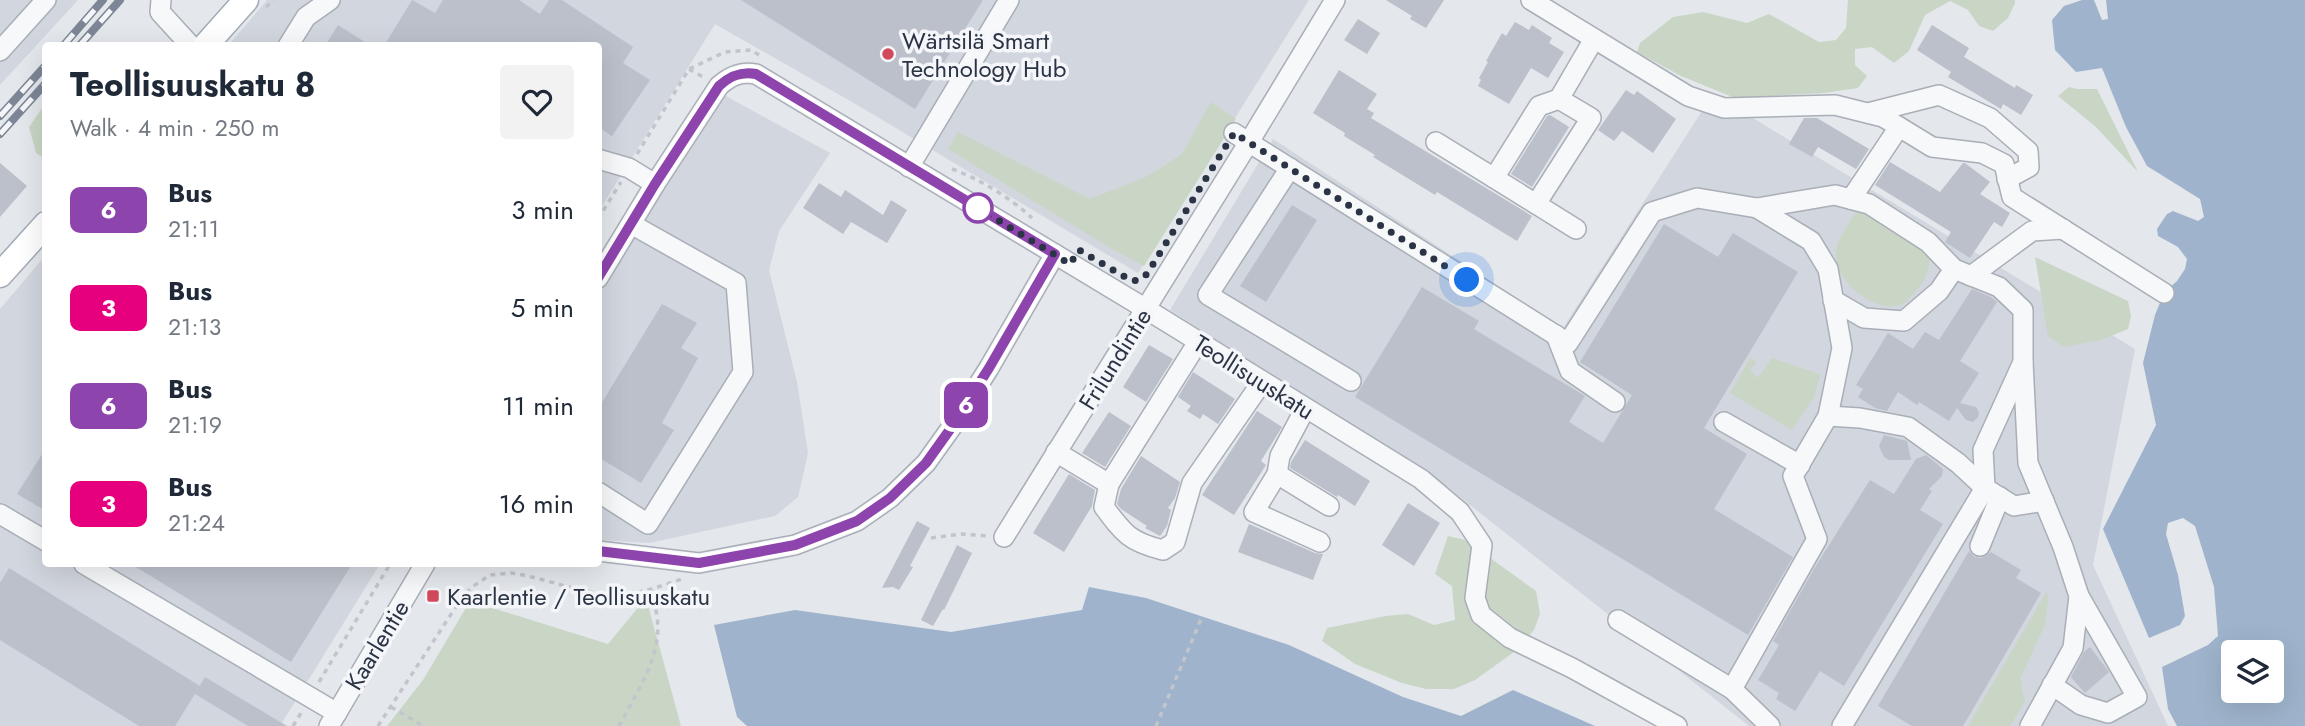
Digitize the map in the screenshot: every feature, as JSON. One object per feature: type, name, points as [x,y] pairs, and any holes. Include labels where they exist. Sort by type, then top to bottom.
[{"type":"main road","points":[[209,42],[246,0]]},
{"type":"main road","points":[[0,275],[42,228]]},
{"type":"street","points":[[0,51],[46,0]]},
{"type":"street","points":[[160,0],[160,12],[187,42]]},
{"type":"street","points":[[290,42],[306,17],[330,0]]},
{"type":"street","points":[[913,159],[1009,0]]},
{"type":"street","name":"Frilundintie","points":[[1004,537],[1146,309],[1242,138],[1335,0]]},
{"type":"street","points":[[1531,0],[1688,96],[1724,108],[1835,105],[1883,117],[1932,146],[1982,153],[1993,158],[2004,164],[2012,197],[2164,293]]},
{"type":"street","points":[[1494,178],[1539,106],[1559,99],[1594,39]]},
{"type":"street","points":[[602,271],[719,86],[727,79],[760,66]]},
{"type":"street","name":"Teollisuuskatu","points":[[760,66],[913,159],[1055,254],[1421,480],[1460,512],[1482,545],[1475,598],[1481,615],[1510,638],[1572,668],[1677,726]]},
{"type":"street","points":[[1866,113],[1939,95],[1990,118],[2028,151],[2029,167],[2007,179]]},
{"type":"street","points":[[1536,204],[1591,118],[1559,99]]},
{"type":"street","points":[[1851,199],[1899,127]]},
{"type":"street","points":[[1242,138],[1568,343],[1652,212],[1697,198],[1756,208],[1835,195],[1869,204],[1928,242],[1963,273],[1999,287],[2024,310],[2023,362],[2028,463],[2063,547],[2079,596],[2137,697],[2108,713],[2081,705],[2052,685]]},
{"type":"street","points":[[1436,142],[1576,229]]},
{"type":"street","points":[[602,160],[629,167],[655,184]]},
{"type":"street","points":[[1290,169],[1208,295],[1351,381]]},
{"type":"street","points":[[1732,689],[1817,539],[1793,476],[1828,416],[1842,348],[1828,269],[1811,241],[1756,208]]},
{"type":"street","points":[[602,495],[648,524],[743,372],[736,283],[631,224]]},
{"type":"street","points":[[1833,300],[1864,318],[1904,321],[1963,273],[2032,232],[2063,229]]},
{"type":"street","points":[[602,551],[699,563],[795,545],[857,521],[890,498],[926,463],[989,368],[1055,254]]},
{"type":"street","points":[[1556,335],[1570,371],[1615,402]]},
{"type":"street","points":[[1198,342],[1109,484],[1104,507],[1137,544],[1163,550],[1175,542],[1192,483],[1262,382]]},
{"type":"street","points":[[1980,546],[1993,493],[1983,450],[2023,362]]},
{"type":"street","points":[[1305,409],[1280,456],[1277,474],[1254,512],[1320,542]]},
{"type":"street","points":[[1828,416],[1860,418],[1908,427],[1958,463],[1993,493],[2014,506],[2044,501]]},
{"type":"street","points":[[1724,422],[1800,465]]},
{"type":"street","points":[[1056,452],[1109,484]]},
{"type":"street","points":[[1277,474],[1329,506]]},
{"type":"street","points":[[1846,724],[1993,493]]},
{"type":"street","points":[[0,514],[42,539]]},
{"type":"street","points":[[89,567],[310,697],[333,720]]},
{"type":"street","name":"Kaarlentie","points":[[333,720],[424,567]]},
{"type":"street","points":[[2030,726],[2073,648],[2079,596]]},
{"type":"street","points":[[1618,620],[1732,689],[1770,726]]},
{"type":"path","points":[[602,212],[689,69],[725,52],[751,50],[760,66]]},
{"type":"path","points":[[913,159],[972,178],[1021,208],[1038,223]]},
{"type":"path","points":[[931,538],[961,534],[1004,537]]},
{"type":"path","points":[[293,726],[388,567]]},
{"type":"path","points":[[379,726],[461,599],[481,579],[490,575],[511,573],[602,594],[622,594],[651,589],[689,577]]},
{"type":"path","points":[[619,726],[652,662],[658,630],[651,589]]},
{"type":"path","points":[[1156,726],[1202,617]]},
{"type":"path","points":[[391,707],[423,726]]},
{"type":"shaded area","points":[[0,0],[78,0],[0,85]]},
{"type":"shaded area","points":[[267,0],[1309,0],[1138,273],[859,106],[715,24],[602,206],[602,42],[231,42]]},
{"type":"shaded area","points":[[722,94],[830,153],[779,231],[769,270],[797,382],[808,453],[798,497],[775,516],[649,543],[602,540],[602,289]]},
{"type":"shaded area","points":[[1713,94],[2135,349],[2093,565],[2168,726],[1749,726],[1446,486],[1170,310],[1273,139],[1563,328]]},
{"type":"shaded area","points":[[42,260],[42,567],[378,567],[280,726],[0,726],[0,309]]},
{"type":"green space","points":[[1848,0],[2015,0],[2015,3],[2008,18],[1993,31],[1979,26],[1968,10],[1950,1],[1925,15],[1909,51],[1894,63],[1872,47],[1855,49],[1855,65],[1867,76],[1858,88],[1824,93],[1735,98],[1681,76],[1637,52],[1640,43],[1673,17],[1703,12],[1747,23],[1769,14],[1819,42],[1836,40],[1846,28]]},
{"type":"green space","points":[[2069,87],[2097,89],[2138,172],[2096,127],[2058,96]]},
{"type":"green space","points":[[1211,102],[1236,119],[1144,266],[948,149],[958,132],[1090,199],[1148,176],[1182,154]]},
{"type":"green space","points":[[42,108],[42,157],[36,153],[29,127]]},
{"type":"green space","points":[[1858,208],[1930,254],[1923,282],[1903,304],[1879,305],[1867,299],[1846,281],[1839,270],[1837,246]]},
{"type":"green space","points":[[2035,257],[2128,301],[2131,316],[2128,329],[2101,340],[2064,347],[2048,336]]},
{"type":"green space","points":[[1750,358],[1756,362],[1750,371],[1758,378],[1772,358],[1820,374],[1814,397],[1792,430],[1730,393]]},
{"type":"green space","points":[[1448,536],[1465,540],[1536,591],[1540,614],[1534,630],[1514,652],[1475,680],[1454,689],[1426,689],[1402,683],[1355,664],[1322,641],[1327,628],[1386,616],[1408,614],[1434,625],[1455,620],[1452,586],[1435,574]]},
{"type":"green space","points":[[2047,591],[2044,627],[2020,679],[2025,702],[2010,726],[1968,726]]},
{"type":"green space","points":[[646,598],[681,726],[387,726],[423,680],[470,601],[608,644]]},
{"type":"water","points":[[2082,0],[2094,0],[2102,20],[2108,19],[2106,0],[2305,0],[2305,726],[2177,726],[2168,709],[2162,667],[2208,645],[2218,636],[2214,587],[2195,526],[2183,518],[2168,523],[2166,534],[2178,575],[2185,616],[2180,625],[2149,638],[2103,529],[2156,425],[2143,363],[2155,315],[2164,293],[2177,281],[2185,269],[2187,259],[2178,247],[2158,236],[2157,229],[2167,214],[2173,211],[2198,221],[2204,217],[2200,199],[2147,166],[2126,127],[2102,68],[2076,72],[2055,50],[2052,20],[2064,6]]},
{"type":"water","points":[[1089,587],[1146,598],[1289,645],[1403,697],[1461,716],[1513,690],[1595,726],[747,726],[737,717],[714,625],[795,610],[951,632],[1082,610]]},
{"type":"building","points":[[412,0],[435,13],[443,0],[519,0],[540,14],[549,0],[562,0],[633,47],[623,63],[650,80],[612,136],[602,130],[602,42],[386,42]]},
{"type":"building","name":"Wärtsilä Smart Technology Hub","points":[[741,0],[983,0],[915,109]]},
{"type":"building","points":[[1386,0],[1444,0],[1426,28]]},
{"type":"building","points":[[1358,19],[1380,33],[1367,54],[1344,40]]},
{"type":"building","points":[[1515,22],[1529,30],[1532,25],[1552,38],[1549,43],[1564,52],[1548,78],[1531,68],[1509,104],[1478,86],[1481,80],[1479,78],[1488,62],[1486,61],[1502,33],[1506,36]]},
{"type":"building","points":[[338,25],[365,42],[327,42]]},
{"type":"building","points":[[1932,25],[1969,48],[1964,57],[2015,88],[2016,85],[2033,95],[2021,115],[2003,104],[2001,109],[1948,77],[1951,72],[1917,50]]},
{"type":"building","points":[[1339,70],[1377,94],[1367,109],[1374,113],[1371,118],[1532,216],[1517,241],[1373,157],[1375,155],[1313,113]]},
{"type":"building","points":[[1626,90],[1634,95],[1637,91],[1676,119],[1653,153],[1622,131],[1614,141],[1598,130]]},
{"type":"building","points":[[1550,115],[1569,127],[1532,187],[1511,174]]},
{"type":"building","points":[[1804,118],[1817,118],[1869,149],[1856,169],[1818,147],[1812,157],[1789,144]]},
{"type":"building","points":[[1890,162],[1940,192],[1965,163],[1990,182],[1980,194],[2010,213],[2002,227],[1994,222],[1970,258],[1945,242],[1951,232],[1875,185]]},
{"type":"building","points":[[0,163],[27,186],[0,217]]},
{"type":"building","points":[[819,183],[841,197],[845,190],[883,215],[891,200],[907,210],[887,243],[851,222],[843,234],[803,208]]},
{"type":"building","points":[[1292,205],[1317,220],[1266,302],[1240,286]]},
{"type":"building","points":[[1664,224],[1718,257],[1733,233],[1798,272],[1704,428],[1747,454],[1714,509],[1793,557],[1748,635],[1355,397],[1422,287],[1479,321],[1474,329],[1585,396],[1569,422],[1603,443],[1632,395],[1580,362]]},
{"type":"building","points":[[1972,289],[1997,302],[1960,361],[1979,373],[1960,403],[1976,407],[1978,417],[1973,422],[1966,420],[1957,408],[1949,421],[1898,392],[1887,411],[1875,408],[1858,397],[1863,389],[1856,385],[1888,333],[1913,349],[1925,332],[1939,340]]},
{"type":"building","points":[[662,304],[697,323],[681,348],[698,358],[662,423],[674,430],[641,483],[602,459],[602,402]]},
{"type":"building","points":[[1149,345],[1173,359],[1146,402],[1123,387]]},
{"type":"building","points":[[1193,372],[1235,399],[1218,424],[1203,414],[1200,419],[1187,411],[1191,406],[1178,397]]},
{"type":"building","points":[[1257,411],[1282,427],[1261,461],[1266,465],[1234,515],[1202,495]]},
{"type":"building","points":[[1109,412],[1131,426],[1105,467],[1082,453]]},
{"type":"building","points":[[1884,435],[1907,441],[1911,460],[1889,460],[1884,457],[1879,446]]},
{"type":"building","points":[[1305,440],[1370,481],[1355,506],[1290,468]]},
{"type":"building","points":[[42,454],[42,509],[17,494]]},
{"type":"building","points":[[1926,455],[1943,469],[1942,476],[1929,489],[1932,491],[1920,510],[1943,524],[1844,686],[1820,671],[1795,711],[1776,699],[1779,693],[1758,680],[1779,645],[1773,641],[1870,480],[1894,494],[1916,459]]},
{"type":"building","points":[[1141,456],[1180,482],[1175,498],[1168,508],[1171,510],[1167,526],[1160,536],[1145,528],[1147,526],[1117,504],[1121,489]]},
{"type":"building","points":[[1069,474],[1095,490],[1092,506],[1064,552],[1033,533]]},
{"type":"building","points":[[1408,503],[1440,523],[1414,566],[1382,545]]},
{"type":"building","points":[[917,521],[930,528],[910,566],[913,567],[899,590],[893,587],[882,588]]},
{"type":"building","points":[[1249,524],[1323,554],[1313,580],[1238,552]]},
{"type":"building","points":[[957,545],[972,553],[944,610],[933,626],[921,620]]},
{"type":"building","points":[[1969,551],[1975,557],[1981,558],[1991,552],[2021,570],[2016,578],[2041,593],[1963,726],[1912,726],[1878,706]]},
{"type":"building","points":[[136,567],[350,567],[291,662]]},
{"type":"building","points":[[9,568],[200,686],[175,726],[139,726],[0,640],[0,583]]},
{"type":"building","points":[[2090,647],[2109,672],[2085,693],[2071,677],[2084,652]]},
{"type":"building","points":[[205,677],[287,726],[248,726],[195,694]]},
{"type":"railway","points":[[66,42],[103,0]]},
{"type":"railway","points":[[83,42],[120,0]]},
{"type":"railway","points":[[0,116],[42,69]]},
{"type":"railway","points":[[0,134],[42,87]]},
{"type":"bus line","name":"6","points":[[602,271],[719,86],[727,79],[745,72],[756,74],[1055,254],[989,368],[926,463],[890,498],[857,521],[795,545],[699,563],[602,551]]},
{"type":"place","name":"Wärtsilä Smart Technology Hub","points":[[888,54]]},
{"type":"place","name":"Kaarlentie / Teollisuuskatu","points":[[433,596]]},
{"type":"route","points":[[978,208],[1070,264],[1079,250],[1132,281],[1139,280],[1147,274],[1234,133],[1467,280]]}]
